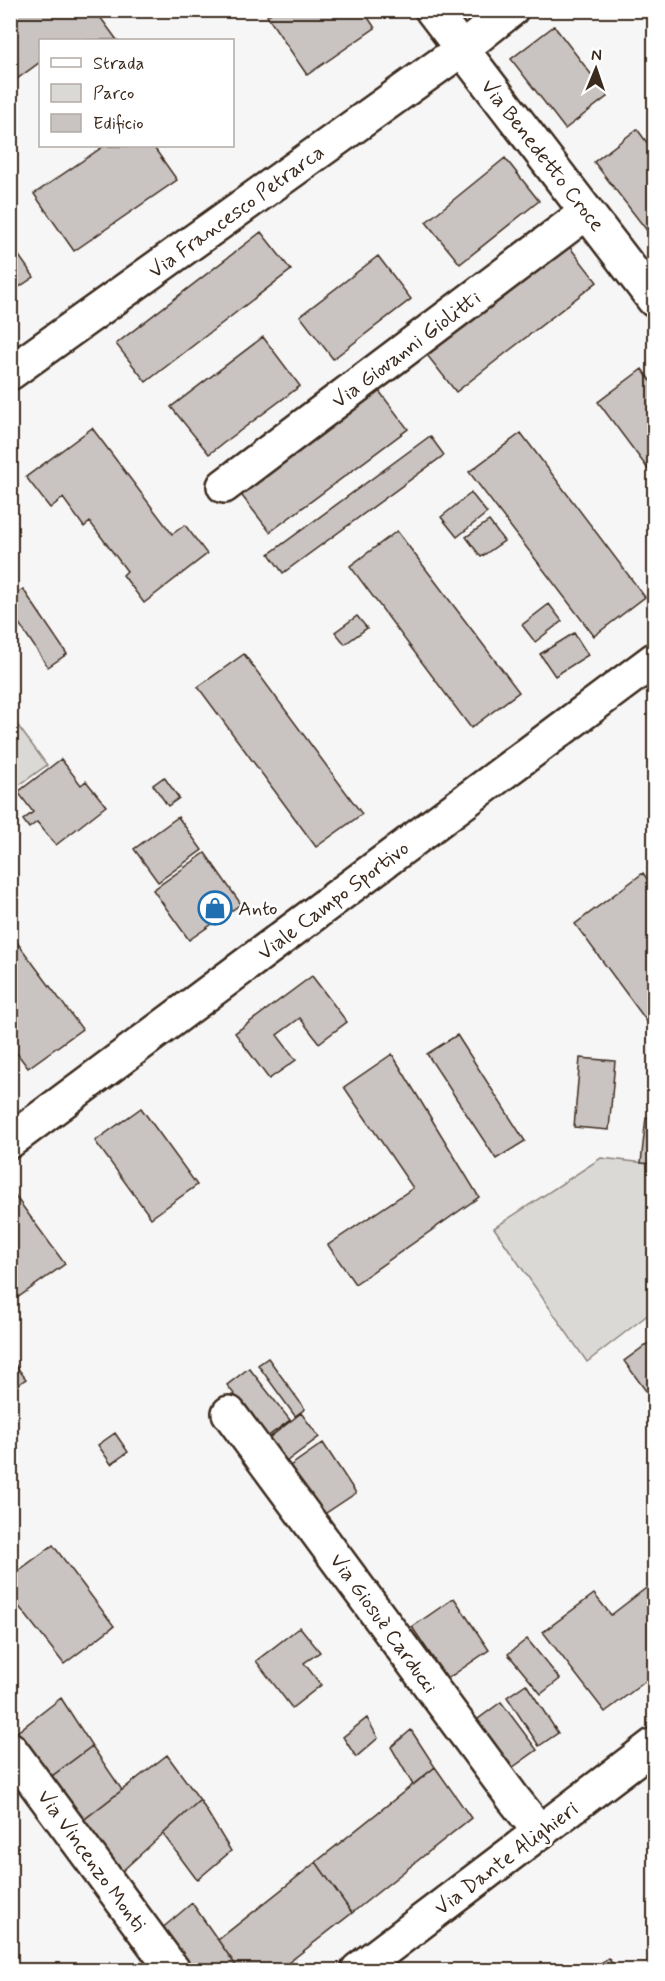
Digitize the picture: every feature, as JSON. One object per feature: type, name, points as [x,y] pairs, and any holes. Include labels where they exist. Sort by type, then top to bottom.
[{"type":"street","name":"Via Benedetto Croce","points":[[432,10],[654,300]]},
{"type":"street","name":"Via Francesco Petrarca","points":[[10,373],[462,49],[511,10]]},
{"type":"street","name":"Via Giovanni Giolitti","points":[[224,486],[587,212]]},
{"type":"street","name":"Viale Campo Sportivo","points":[[15,1129],[654,660]]},
{"type":"street","name":"Via Giosuè Carducci","points":[[229,1413],[540,1832]]},
{"type":"street","name":"Via Dante Alighieri","points":[[358,1971],[654,1744]]},
{"type":"street","name":"Via Vincenzo Monti","points":[[10,1749],[173,1971]]},
{"type":"green space","points":[[10,715],[47,765],[11,791],[10,791]]},
{"type":"green space","points":[[601,1158],[654,1164],[654,1310],[587,1362],[494,1228]]},
{"type":"building","points":[[10,10],[95,10],[116,39],[39,39],[39,63],[10,84]]},
{"type":"building","points":[[275,10],[363,10],[375,28],[307,75],[267,16]]},
{"type":"building","points":[[554,26],[608,96],[565,129],[511,59]]},
{"type":"building","points":[[637,129],[654,152],[654,227],[648,232],[594,162]]},
{"type":"building","points":[[103,147],[154,147],[177,180],[74,251],[34,194]]},
{"type":"building","points":[[505,158],[539,201],[460,264],[426,222]]},
{"type":"building","points":[[261,232],[291,270],[146,382],[116,344]]},
{"type":"building","points":[[561,236],[597,282],[456,392],[420,346]]},
{"type":"building","points":[[10,243],[34,277],[10,293]]},
{"type":"building","points":[[378,256],[411,299],[333,359],[300,316]]},
{"type":"building","points":[[263,337],[300,386],[209,454],[171,407]]},
{"type":"building","points":[[642,369],[654,386],[654,477],[598,402]]},
{"type":"building","points":[[373,383],[408,429],[270,532],[235,487]]},
{"type":"building","points":[[92,428],[172,534],[185,525],[207,554],[144,603],[123,575],[127,571],[90,522],[84,527],[63,498],[50,508],[26,477]]},
{"type":"building","points":[[521,433],[645,597],[594,636],[469,472]]},
{"type":"building","points":[[430,436],[444,455],[283,573],[269,554]]},
{"type":"building","points":[[471,493],[487,513],[457,537],[441,517]]},
{"type":"building","points":[[489,521],[504,541],[481,557],[466,537]]},
{"type":"building","points":[[397,531],[519,692],[471,728],[350,566]]},
{"type":"building","points":[[23,589],[67,654],[48,667],[10,610],[10,598]]},
{"type":"building","points":[[549,604],[562,621],[535,642],[522,625]]},
{"type":"building","points":[[357,616],[367,628],[345,644],[335,632]]},
{"type":"building","points":[[574,633],[588,655],[555,676],[540,654]]},
{"type":"building","points":[[244,654],[362,814],[316,847],[198,687]]},
{"type":"building","points":[[61,759],[81,785],[86,781],[106,806],[56,845],[37,822],[29,828],[23,820],[33,812],[18,792]]},
{"type":"building","points":[[164,777],[179,798],[168,806],[153,785]]},
{"type":"building","points":[[178,817],[202,850],[158,882],[134,849]]},
{"type":"building","points":[[205,853],[241,904],[189,940],[153,890]]},
{"type":"building","points":[[643,873],[654,889],[654,1031],[575,924]]},
{"type":"building","points":[[10,933],[82,1029],[28,1068],[10,1044]]},
{"type":"building","points":[[312,976],[347,1022],[319,1043],[300,1018],[277,1035],[296,1060],[269,1079],[235,1033]]},
{"type":"building","points":[[457,1035],[525,1141],[496,1159],[427,1054]]},
{"type":"building","points":[[392,1054],[479,1197],[355,1284],[328,1245],[413,1188],[344,1087]]},
{"type":"building","points":[[580,1058],[615,1061],[609,1130],[574,1127]]},
{"type":"building","points":[[141,1108],[197,1185],[151,1218],[95,1141]]},
{"type":"building","points":[[646,1117],[654,1118],[654,1164],[641,1163]]},
{"type":"building","points":[[10,1189],[65,1264],[10,1303]]},
{"type":"building","points":[[654,1339],[654,1402],[624,1361]]},
{"type":"building","points":[[10,1358],[26,1379],[10,1390]]},
{"type":"building","points":[[268,1358],[305,1409],[295,1416],[258,1365]]},
{"type":"building","points":[[249,1368],[290,1420],[267,1437],[227,1385]]},
{"type":"building","points":[[301,1413],[319,1437],[287,1461],[269,1438]]},
{"type":"building","points":[[115,1433],[128,1452],[111,1464],[98,1445]]},
{"type":"building","points":[[323,1443],[356,1493],[320,1517],[287,1468]]},
{"type":"building","points":[[53,1545],[114,1626],[64,1664],[10,1595],[10,1577]]},
{"type":"building","points":[[654,1582],[654,1675],[605,1712],[543,1632],[594,1594],[611,1615]]},
{"type":"building","points":[[454,1598],[489,1650],[447,1679],[412,1627]]},
{"type":"building","points":[[300,1627],[320,1652],[304,1663],[321,1685],[292,1708],[256,1661]]},
{"type":"building","points":[[527,1639],[560,1679],[541,1694],[508,1654]]},
{"type":"building","points":[[526,1684],[558,1733],[539,1746],[507,1697]]},
{"type":"building","points":[[61,1698],[92,1746],[48,1779],[16,1733]]},
{"type":"building","points":[[501,1702],[537,1750],[509,1770],[474,1722]]},
{"type":"building","points":[[367,1718],[378,1738],[356,1757],[343,1737]]},
{"type":"building","points":[[411,1730],[435,1767],[413,1785],[391,1747]]},
{"type":"building","points":[[92,1746],[122,1790],[81,1822],[48,1779]]},
{"type":"building","points":[[167,1755],[200,1800],[119,1874],[81,1822]]},
{"type":"building","points":[[435,1767],[471,1818],[352,1913],[316,1862]]},
{"type":"building","points":[[200,1800],[231,1851],[197,1880],[163,1834]]},
{"type":"building","points":[[316,1862],[352,1913],[279,1970],[239,1970],[218,1940]]},
{"type":"building","points":[[192,1903],[239,1970],[189,1970],[160,1930]]},
{"type":"building","points":[[608,1958],[618,1970],[591,1970]]},
{"type":"place","name":"Anto","points":[[215,908]]}]
